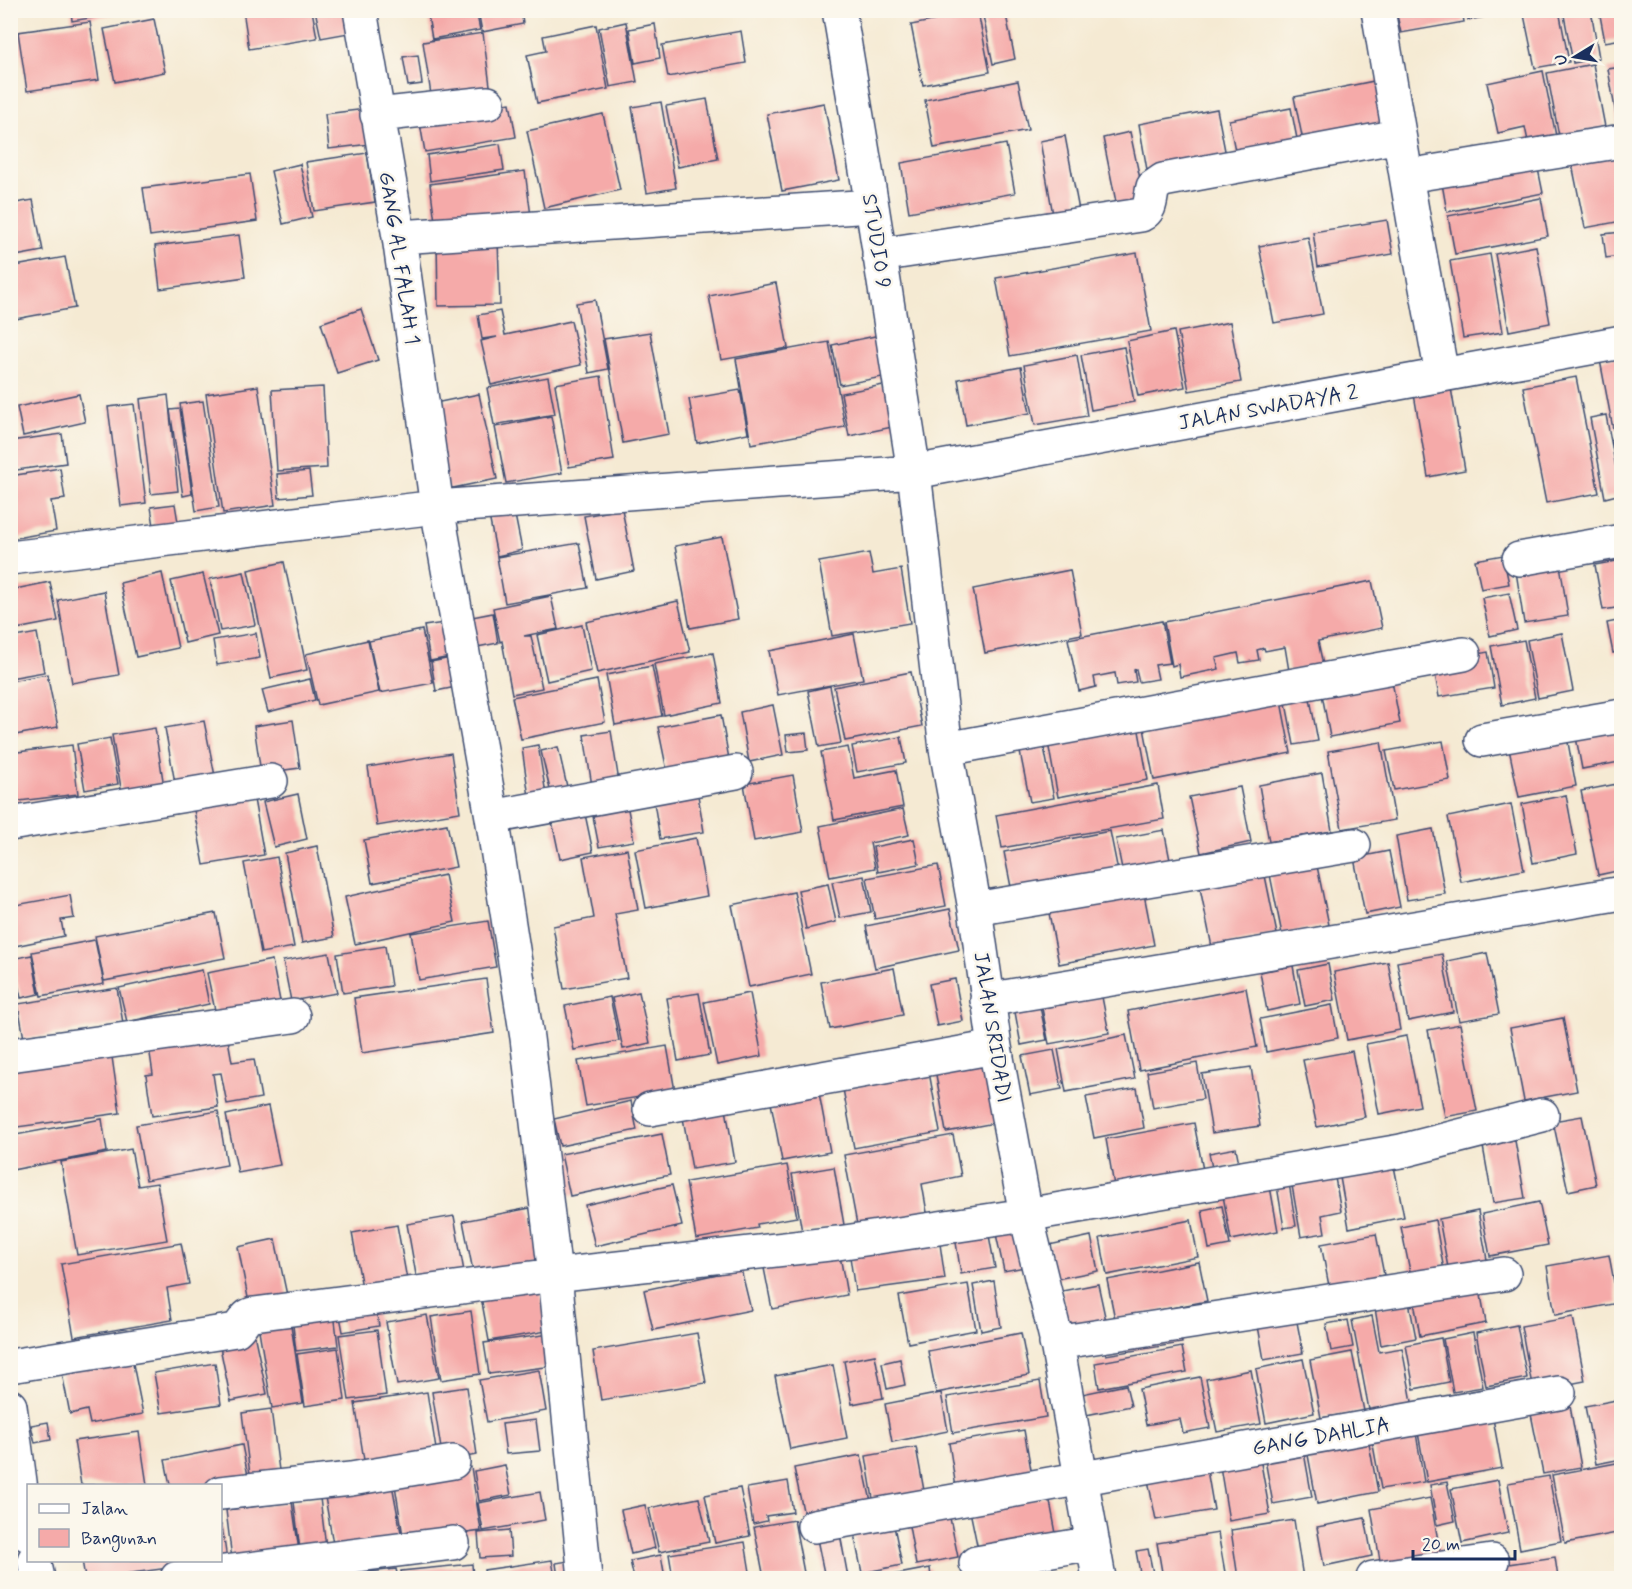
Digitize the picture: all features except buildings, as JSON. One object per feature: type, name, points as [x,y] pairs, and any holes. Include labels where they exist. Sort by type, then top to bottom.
[{"type":"street","name":"GANG AL FALAH 1","points":[[360,10],[399,237],[437,507],[492,817],[527,1038],[555,1275],[585,1578]]},
{"type":"street","name":"STUDIO 9","points":[[839,10],[914,472]]},
{"type":"street","points":[[1378,10],[1442,375]]},
{"type":"street","points":[[377,115],[488,103]]},
{"type":"street","points":[[879,255],[1141,215],[1147,213],[1149,209],[1152,187],[1163,180],[1399,136]]},
{"type":"street","points":[[1407,176],[1622,141]]},
{"type":"street","points":[[399,237],[872,206]]},
{"type":"street","name":"JALAN SWADAYA 2","points":[[10,558],[437,507],[914,472],[1622,342]]},
{"type":"street","name":"JALAN SRIDADI","points":[[914,472],[946,749],[975,909],[987,1000],[1026,1215],[1056,1343],[1099,1578]]},
{"type":"street","points":[[1519,559],[1622,542]]},
{"type":"street","points":[[946,749],[1464,654]]},
{"type":"street","points":[[1482,740],[1622,716]]},
{"type":"street","points":[[492,817],[736,772]]},
{"type":"street","points":[[10,824],[271,781]]},
{"type":"street","points":[[975,909],[1354,845]]},
{"type":"street","points":[[987,1000],[1622,893]]},
{"type":"street","points":[[10,1055],[293,1016]]},
{"type":"street","points":[[651,1109],[995,1047]]},
{"type":"street","points":[[10,1366],[236,1330],[240,1328],[246,1317],[254,1314],[555,1275],[838,1243],[1026,1215],[1401,1151],[1542,1114]]},
{"type":"street","points":[[1056,1343],[1504,1274]]},
{"type":"street","name":"GANG DAHLIA","points":[[814,1526],[1559,1394]]},
{"type":"street","points":[[11,1412],[27,1519]]},
{"type":"street","points":[[222,1493],[351,1479],[453,1462]]},
{"type":"street","points":[[177,1578],[453,1543]]},
{"type":"street","points":[[976,1563],[1093,1543]]},
{"type":"street","points":[[1373,1578],[1492,1561]]},
{"type":"street","points":[[34,1562],[38,1578]]}]
